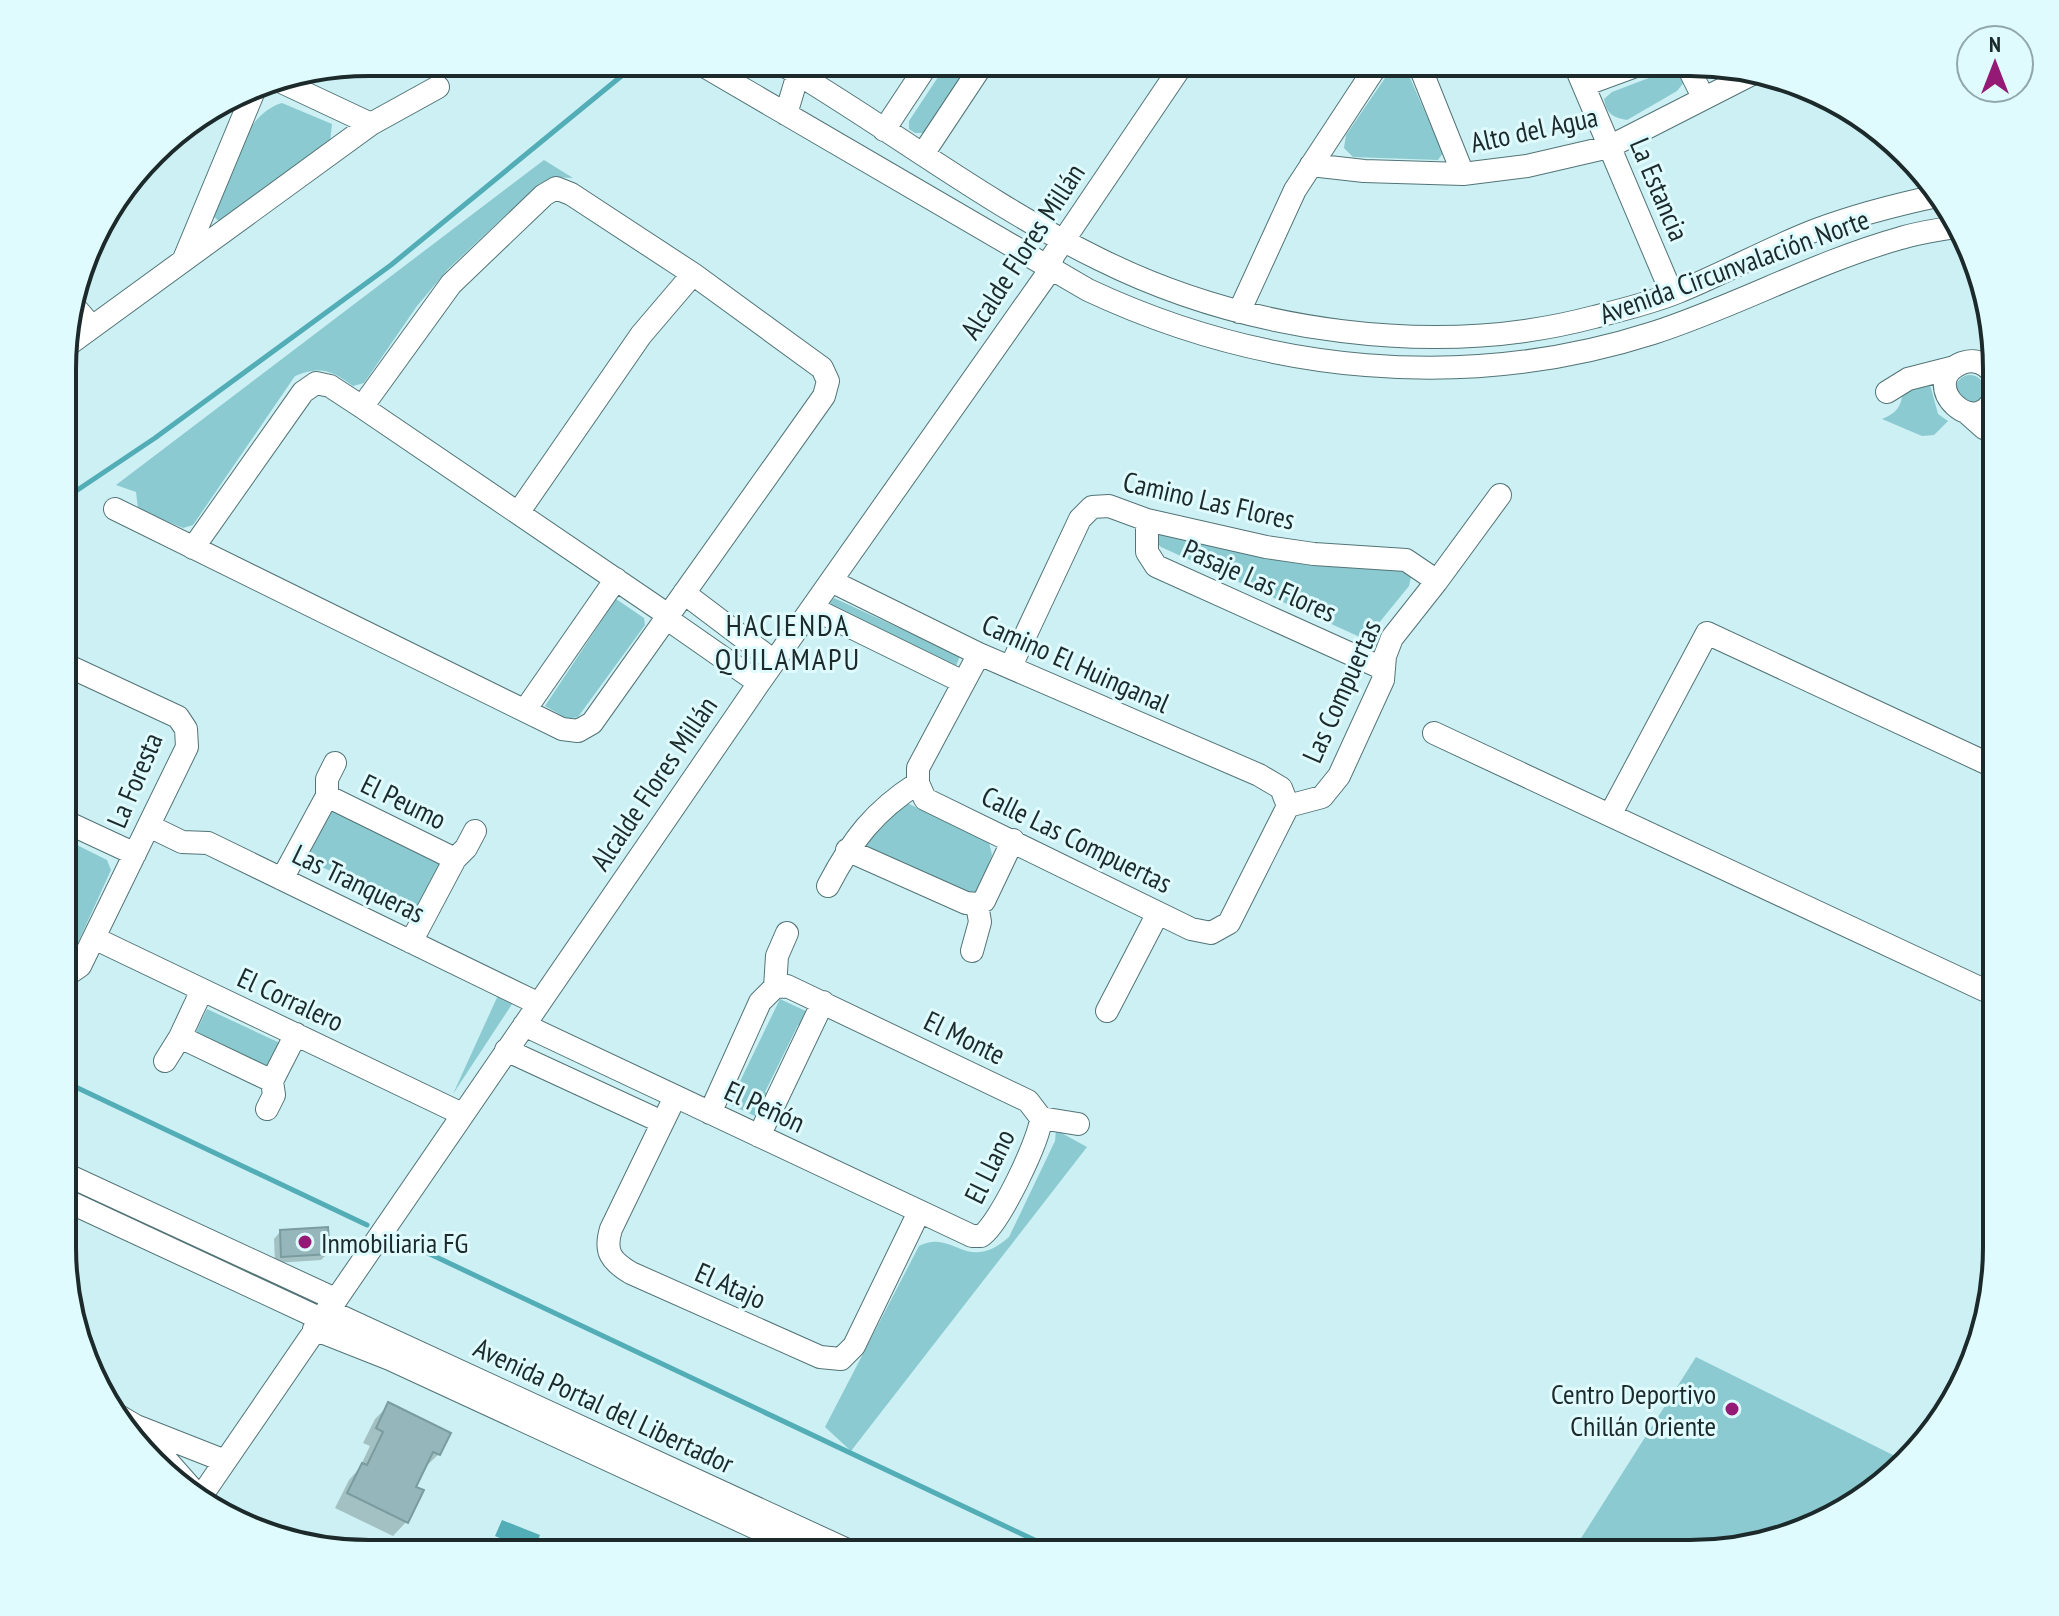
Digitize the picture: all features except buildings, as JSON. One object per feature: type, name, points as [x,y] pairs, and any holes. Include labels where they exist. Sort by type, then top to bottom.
[{"type":"street","name":"Avenida Circunvalación Norte","points":[[721,76],[1050,270],[1128,309],[1196,334],[1252,349],[1338,364],[1383,368],[1474,367],[1593,349],[1695,318],[1829,263],[1912,235],[1947,228]]},
{"type":"street","points":[[786,114],[797,76]]},
{"type":"street","name":"Avenida Circunvalación Norte","points":[[801,76],[1064,240],[1132,275],[1239,312],[1334,329],[1419,336],[1504,332],[1590,319],[1672,294],[1815,231],[1894,205],[1928,198]]},
{"type":"street","points":[[884,130],[920,76]]},
{"type":"street","points":[[923,154],[975,76]]},
{"type":"street","name":"Alcalde Flores Millán","points":[[205,1490],[774,661],[1050,270],[1053,256],[1175,76]]},
{"type":"street","points":[[1239,312],[1295,190],[1370,76]]},
{"type":"street","points":[[1424,76],[1463,174]]},
{"type":"street","name":"La Estancia","points":[[1580,76],[1672,294]]},
{"type":"street","points":[[1584,85],[1609,76]]},
{"type":"street","points":[[1694,76],[1703,97]]},
{"type":"street","name":"Alto del Agua","points":[[1311,165],[1364,171],[1463,174],[1527,166],[1609,147],[1738,81]]},
{"type":"street","points":[[291,87],[371,124]]},
{"type":"street","points":[[78,337],[371,124],[438,87]]},
{"type":"street","points":[[184,259],[250,101]]},
{"type":"street","points":[[115,509],[562,729],[578,731],[592,723],[824,396],[828,381],[822,368],[693,274],[571,194],[556,188],[544,195],[451,284],[362,407]]},
{"type":"street","name":"Avenida Circunvalación Norte","points":[[1894,205],[1899,222],[1912,235]]},
{"type":"street","points":[[518,513],[641,335],[693,274]]},
{"type":"street","points":[[82,315],[92,327]]},
{"type":"street","points":[[1334,329],[1331,351],[1338,364]]},
{"type":"street","points":[[1887,392],[1908,379],[1982,359]]},
{"type":"street","points":[[1955,367],[1945,389],[1952,404],[1983,427]]},
{"type":"street","points":[[193,548],[303,392],[316,383],[330,386],[616,579],[759,683]]},
{"type":"street","points":[[1966,412],[1983,410]]},
{"type":"street","name":"Las Compuertas","points":[[1288,806],[1322,797],[1339,776],[1383,680],[1385,656],[1392,638],[1500,495]]},
{"type":"street","name":"Camino Las Flores","points":[[1011,666],[1084,512],[1092,507],[1109,506],[1147,520],[1290,551],[1406,560],[1437,581]]},
{"type":"street","name":"Pasaje Las Flores","points":[[1147,520],[1147,552],[1149,560],[1156,566],[1384,669]]},
{"type":"street","points":[[525,710],[616,579]]},
{"type":"street","name":"Camino El Huinganal","points":[[831,581],[979,654],[1259,775],[1281,788],[1288,806]]},
{"type":"street","points":[[684,593],[774,661]]},
{"type":"street","points":[[812,608],[963,682]]},
{"type":"street","points":[[1610,815],[1707,633],[1983,761]]},
{"type":"street","points":[[828,886],[866,823],[918,783],[918,768],[979,654]]},
{"type":"street","name":"La Foresta","points":[[76,670],[178,717],[186,729],[187,747],[80,966],[76,968]]},
{"type":"street","points":[[1434,733],[1983,989]]},
{"type":"street","name":"El Peumo","points":[[282,879],[327,796],[327,779],[335,763]]},
{"type":"street","name":"Calle Las Compuertas","points":[[918,783],[925,799],[1191,929],[1211,933],[1229,923],[1288,806]]},
{"type":"street","name":"El Peumo","points":[[327,796],[455,859]]},
{"type":"street","name":"Las Tranqueras","points":[[149,826],[182,842],[208,843],[539,1004]]},
{"type":"street","points":[[76,827],[135,854]]},
{"type":"street","name":"El Peumo","points":[[411,942],[455,859],[466,848],[475,831]]},
{"type":"street","points":[[847,850],[966,903],[977,904],[984,901],[1013,840]]},
{"type":"street","points":[[972,951],[980,922],[977,904]]},
{"type":"street","points":[[1107,1011],[1158,913]]},
{"type":"street","points":[[710,1113],[760,1002],[775,987],[777,956],[787,933]]},
{"type":"street","name":"El Corralero","points":[[94,938],[462,1114]]},
{"type":"street","name":"El Monte","points":[[775,987],[787,986],[823,1002],[1028,1101],[1041,1118]]},
{"type":"street","points":[[165,1061],[202,990]]},
{"type":"street","points":[[759,1136],[823,1002]]},
{"type":"street","name":"El Peñón","points":[[524,1025],[962,1233],[981,1236]]},
{"type":"street","points":[[267,1109],[274,1095],[272,1081],[296,1034]]},
{"type":"street","points":[[180,1037],[272,1081]]},
{"type":"street","points":[[506,1050],[662,1122]]},
{"type":"street","name":"El Atajo","points":[[675,1097],[607,1242],[608,1254],[617,1265],[631,1273],[820,1357],[841,1359],[854,1346],[919,1212]]},
{"type":"street","points":[[1041,1118],[1078,1124]]},
{"type":"street","name":"El Llano","points":[[981,1236],[994,1225],[1037,1140],[1041,1118]]},
{"type":"street","name":"Avenida Portal del Libertador","points":[[76,1180],[443,1382],[782,1540]]},
{"type":"street","name":"Avenida Portal del Libertador","points":[[76,1205],[825,1540]]},
{"type":"street","points":[[137,1425],[225,1461]]},
{"type":"shaded area","points":[[939,76],[962,76],[925,133],[915,133],[909,129],[909,121]]},
{"type":"shaded area","points":[[1386,76],[1409,76],[1443,153],[1438,160],[1353,157],[1344,148],[1346,135]]},
{"type":"shaded area","points":[[1654,76],[1684,76],[1685,81],[1677,91],[1627,120],[1608,111],[1604,99],[1612,92]]},
{"type":"shaded area","points":[[282,103],[332,124],[330,142],[220,222],[211,214],[246,134],[268,109]]},
{"type":"shaded area","points":[[544,160],[573,178],[554,177],[539,184],[448,269],[417,306],[364,383],[353,386],[326,371],[295,376],[193,525],[183,528],[138,509],[136,492],[116,485]]},
{"type":"shaded area","points":[[1970,375],[1980,379],[1983,394],[1980,399],[1970,403],[1960,399],[1956,389],[1960,379]]},
{"type":"shaded area","points":[[1929,381],[1938,414],[1948,421],[1934,435],[1922,436],[1882,419],[1897,409],[1903,391]]},
{"type":"shaded area","points":[[1161,533],[1405,570],[1411,577],[1409,586],[1374,629],[1371,642],[1161,547],[1155,541]]},
{"type":"shaded area","points":[[834,598],[960,656],[956,666],[829,604]]},
{"type":"shaded area","points":[[616,599],[644,618],[645,625],[578,717],[568,719],[545,706]]},
{"type":"shaded area","points":[[329,802],[448,861],[421,916],[302,857]]},
{"type":"shaded area","points":[[907,803],[989,842],[992,855],[978,893],[964,893],[866,847],[878,828]]},
{"type":"shaded area","points":[[76,847],[107,860],[111,870],[76,947]]},
{"type":"shaded area","points":[[500,991],[516,998],[453,1094]]},
{"type":"shaded area","points":[[780,999],[810,1013],[804,1025],[798,1025],[765,1092],[770,1095],[759,1118],[729,1104]]},
{"type":"shaded area","points":[[207,1009],[280,1043],[266,1070],[194,1036]]},
{"type":"shaded area","points":[[1056,1130],[1087,1147],[851,1451],[825,1427],[919,1246],[942,1242],[971,1252],[982,1252],[1009,1237],[1055,1141]]},
{"type":"shaded area","name":"Centro Deportivo Chillán Oriente","points":[[1696,1357],[1895,1456],[1837,1501],[1802,1518],[1766,1530],[1709,1539],[1580,1540]]},
{"type":"shaded area","points":[[502,1520],[540,1535],[538,1540],[504,1540],[495,1536]]},
{"type":"waterway","points":[[76,491],[155,438],[391,265],[621,76]]},
{"type":"waterway","points":[[76,1087],[367,1225]]},
{"type":"waterway","points":[[396,1238],[1034,1540]]},
{"type":"place","name":"Inmobiliaria FG","points":[[305,1242]]},
{"type":"place","name":"Centro Deportivo Chillán Oriente","points":[[1732,1409]]},
{"type":"district","name":"HACIENDA QUILAMAPU","points":[[788,641]]}]
